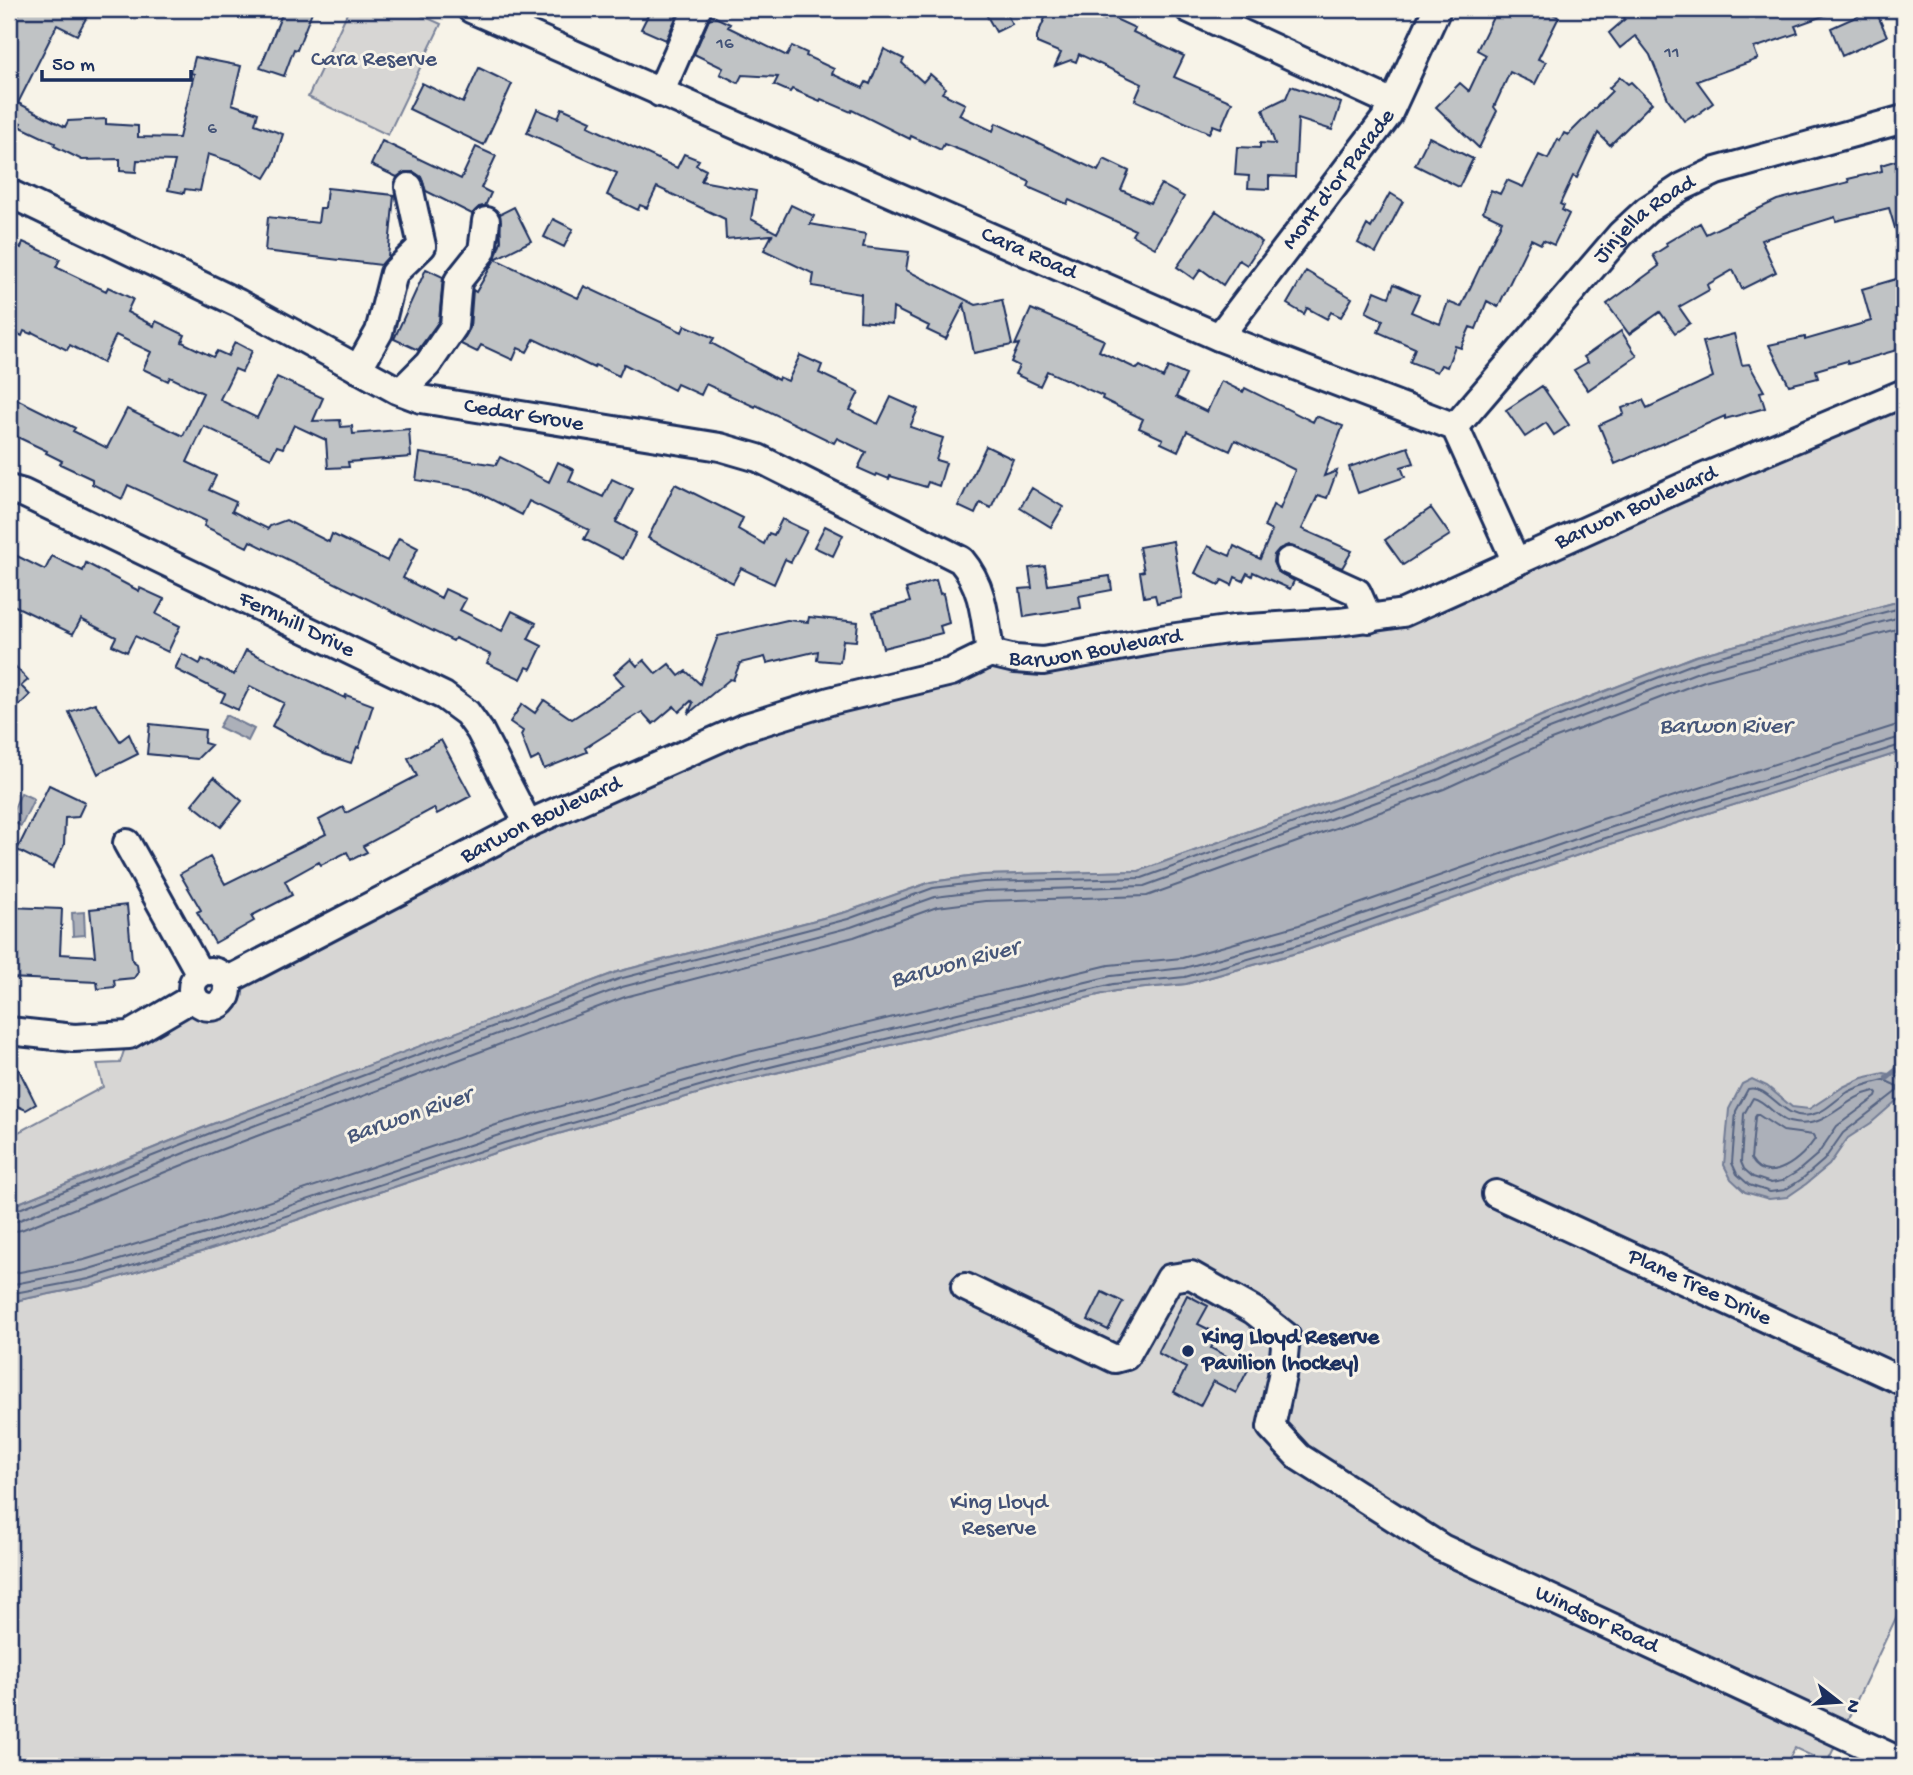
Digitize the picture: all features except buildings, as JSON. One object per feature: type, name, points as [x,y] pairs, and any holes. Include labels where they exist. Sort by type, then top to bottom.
[{"type":"street","name":"Cara Road","points":[[471,9],[1219,337],[1455,427]]},
{"type":"street","points":[[660,93],[697,9]]},
{"type":"street","points":[[1189,9],[1393,103]]},
{"type":"street","name":"Mont d'or Parade","points":[[1219,337],[1388,115],[1437,9]]},
{"type":"street","name":"Jinjella Road","points":[[1455,427],[1621,234],[1647,210],[1682,187],[1716,171],[1904,119]]},
{"type":"street","points":[[358,369],[379,332],[394,273],[422,246],[409,187]]},
{"type":"street","name":"Cedar Grove","points":[[9,193],[238,303],[358,369],[421,399],[720,447],[758,458],[961,560],[973,574],[981,592],[990,653]]},
{"type":"street","points":[[401,391],[428,363],[454,326],[458,281],[482,251],[486,221]]},
{"type":"street","name":"Barwon Boulevard","points":[[197,985],[203,1005],[215,1006],[227,993],[226,981],[528,824],[743,728],[830,701],[951,672],[990,653],[1015,659],[1043,661],[1234,629],[1369,619],[1403,613],[1702,478],[1904,393]]},
{"type":"street","points":[[1455,427],[1516,562]]},
{"type":"street","name":"Fernhill Drive","points":[[9,489],[23,493],[444,696],[467,713],[480,731],[528,824]]},
{"type":"street","points":[[1289,561],[1357,592],[1369,619]]},
{"type":"street","points":[[9,1031],[74,1038],[129,1035],[197,985],[127,843]]},
{"type":"street","name":"Plane Tree Drive","points":[[1496,1194],[1904,1382]]},
{"type":"street","name":"Windsor Road","points":[[965,1287],[1115,1359],[1126,1356],[1170,1278],[1191,1275],[1253,1310],[1286,1336],[1282,1376],[1271,1427],[1298,1457],[1442,1548],[1904,1763]]},
{"type":"green space","name":"Cara Reserve","points":[[349,9],[408,9],[441,24],[388,135],[308,97]]},
{"type":"green space","points":[[1904,393],[1904,600],[1696,656],[1541,716],[1434,764],[1139,871],[983,875],[931,882],[846,912],[617,972],[210,1125],[9,1207],[9,1137],[103,1087],[97,1064],[120,1063],[129,1035],[212,971],[217,973],[743,728],[990,653],[1383,618]]},
{"type":"green space","name":"King Lloyd Reserve","points":[[1904,751],[1904,1601],[1827,1763],[1795,1748],[1785,1766],[9,1766],[9,1302],[90,1286],[217,1247],[506,1149],[738,1082],[1115,991],[1186,984],[1307,950],[1598,848]]},
{"type":"water","name":"Barwon River","points":[[1904,600],[1904,751],[1598,848],[1307,950],[1186,984],[1115,991],[738,1082],[506,1149],[217,1247],[90,1286],[9,1302],[9,1207],[210,1125],[617,972],[846,912],[931,882],[983,875],[1139,871],[1434,764],[1541,716],[1696,656]]},
{"type":"water","points":[[226,715],[254,729],[248,741],[219,727]]},
{"type":"water","points":[[21,793],[34,799],[21,826],[9,819]]},
{"type":"water","points":[[84,912],[85,935],[73,936],[72,913]]},
{"type":"water","points":[[1884,1073],[1894,1075],[1903,1082],[1902,1096],[1871,1123],[1848,1138],[1829,1165],[1806,1184],[1787,1197],[1769,1199],[1745,1192],[1731,1179],[1724,1165],[1729,1109],[1742,1084],[1752,1079],[1767,1086],[1792,1107],[1809,1109],[1843,1087],[1862,1078]]},
{"type":"waterway","points":[[1887,1078],[1904,1064]]},
{"type":"place","name":"King Lloyd Reserve Pavilion (hockey)","points":[[1188,1351]]}]
